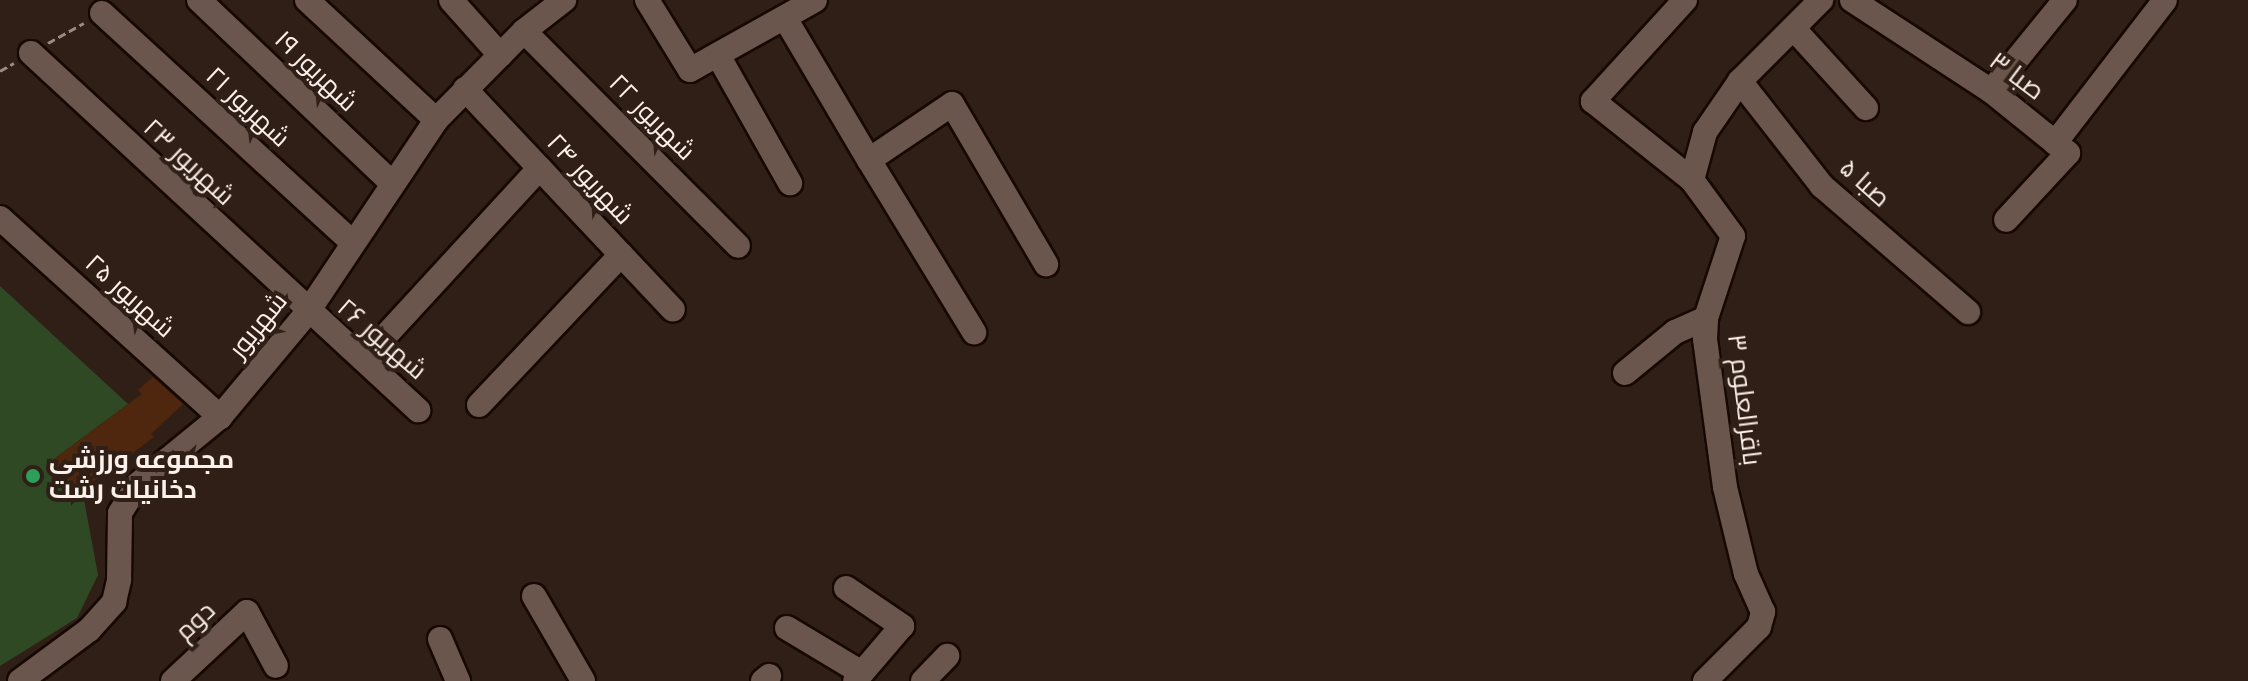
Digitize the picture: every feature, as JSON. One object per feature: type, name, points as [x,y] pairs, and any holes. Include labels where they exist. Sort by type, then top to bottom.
[{"type":"street","name":"شهریور ۱۹","points":[[199,0],[393,184]]},
{"type":"street","points":[[307,0],[436,120]]},
{"type":"street","points":[[451,0],[500,55]]},
{"type":"street","name":"شهریور","points":[[20,681],[89,630],[114,602],[125,500],[220,417],[307,313],[436,120],[524,31],[564,0]]},
{"type":"street","points":[[647,0],[690,70],[719,57],[800,7],[869,160],[974,332]]},
{"type":"street","points":[[1685,0],[1593,101],[1692,180],[1705,132],[1740,81],[1821,0]]},
{"type":"street","name":"صبا ۳","points":[[1852,0],[1991,91],[2055,143]]},
{"type":"street","points":[[1991,91],[2065,0]]},
{"type":"street","points":[[2006,220],[2068,153],[2055,143],[2165,0]]},
{"type":"street","name":"شهریور ۲۱","points":[[102,13],[353,243]]},
{"type":"street","points":[[1794,29],[1866,108]]},
{"type":"street","name":"شهریور ۲۲","points":[[524,31],[738,246]]},
{"type":"street","name":"شهریور ۲۳","points":[[31,53],[307,313]]},
{"type":"street","points":[[719,57],[790,183]]},
{"type":"street","name":"صبا ۵","points":[[1740,81],[1822,186],[1968,312]]},
{"type":"street","name":"شهریور ۲۴","points":[[465,89],[673,310]]},
{"type":"street","points":[[869,160],[952,104],[1046,264]]},
{"type":"street","points":[[365,358],[540,168]]},
{"type":"street","name":"باقرالعلوم ۳","points":[[1692,180],[1733,236],[1706,318],[1725,487],[1746,574],[1763,612],[1759,627],[1705,681]]},
{"type":"street","name":"شهریور ۲۵","points":[[0,218],[220,417]]},
{"type":"street","points":[[479,405],[621,255]]},
{"type":"street","name":"شهریور ۲۶","points":[[307,313],[365,358],[418,410]]},
{"type":"street","points":[[1625,373],[1675,332],[1706,318]]},
{"type":"street","points":[[787,628],[859,677],[902,626],[846,588]]},
{"type":"street","points":[[534,596],[583,681]]},
{"type":"street","name":"دوم","points":[[173,681],[247,612],[276,666]]},
{"type":"street","points":[[440,639],[458,681]]},
{"type":"street","points":[[923,681],[947,656]]},
{"type":"path","points":[[0,71],[102,13]]},
{"type":"green space","name":"مجموعه ورزشی دخانیات رشت","points":[[0,286],[128,404],[54,459],[84,500],[98,575],[77,618],[0,666]]},
{"type":"building","points":[[153,377],[183,404],[151,434],[154,437],[79,493],[54,459],[142,394],[138,390]]},
{"type":"place","name":"مجموعه ورزشی دخانیات رشت","points":[[33,476]]}]
